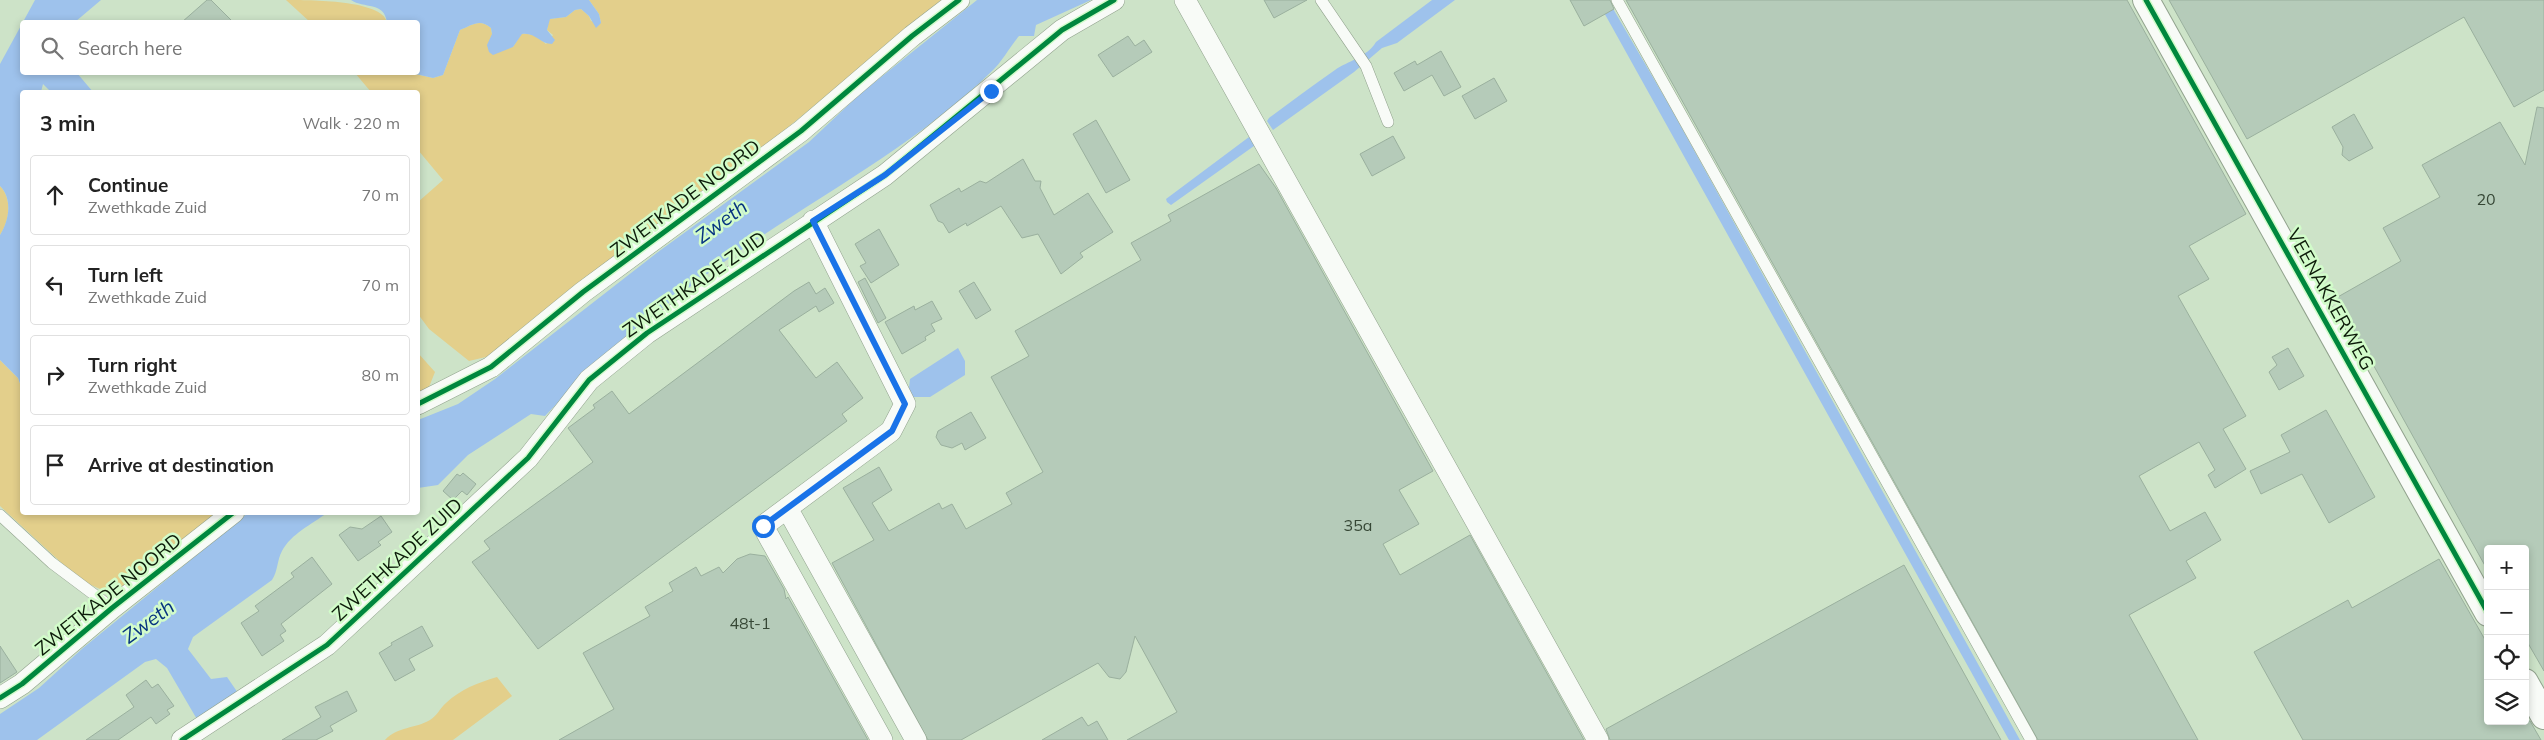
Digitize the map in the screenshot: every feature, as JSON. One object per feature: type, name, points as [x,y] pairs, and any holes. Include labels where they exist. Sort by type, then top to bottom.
[{"type":"street","name":"ZWETKADE NOORD","points":[[420,403],[492,366],[583,292],[801,130],[912,36],[959,0]]},
{"type":"street","name":"ZWETHKADE ZUID","points":[[182,740],[327,645],[528,458],[589,380],[647,333],[885,175],[1062,30],[1114,0]]},
{"type":"street","points":[[1185,0],[1598,740]]},
{"type":"street","name":"VEENAKKERWEG","points":[[2146,0],[2484,607]]},
{"type":"street","points":[[813,221],[905,404],[892,431],[763,526],[882,740]]},
{"type":"street","points":[[787,508],[916,740]]},
{"type":"street","name":"ZWETKADE NOORD","points":[[0,698],[22,684],[112,608],[230,515]]},
{"type":"street","points":[[2529,689],[2544,716]]},
{"type":"lane","points":[[1320,0],[1366,66],[1388,122]]},
{"type":"lane","points":[[1617,0],[2031,740]]},
{"type":"lane","points":[[0,515],[52,563],[112,608]]},
{"type":"shaded area","points":[[286,0],[327,1],[359,5],[372,9],[382,15],[386,20],[308,20]]},
{"type":"shaded area","points":[[589,0],[945,0],[729,175],[490,356],[469,361],[429,329],[420,317],[420,200],[443,180],[420,152],[420,90],[369,90],[357,75],[420,75],[433,78],[443,75],[460,30],[476,23],[487,25],[491,28],[492,34],[513,47],[521,34],[535,36],[546,44],[553,35],[547,30],[549,19],[566,17],[575,10],[581,9],[589,16],[591,21],[601,23],[599,14]]},
{"type":"shaded area","points":[[0,186],[7,197],[8,210],[6,224],[0,235]]},
{"type":"shaded area","points":[[420,355],[435,372],[425,397],[420,399]]},
{"type":"shaded area","points":[[0,360],[18,378],[20,384],[20,515],[216,515],[117,591],[100,589],[80,580],[0,506]]},
{"type":"shaded area","points":[[497,677],[512,696],[453,740],[385,740],[395,732],[430,720],[446,703],[463,690]]},
{"type":"water","points":[[35,0],[101,0],[77,20],[24,20]]},
{"type":"water","points":[[351,0],[589,0],[599,14],[601,23],[596,28],[589,16],[581,9],[575,10],[566,17],[550,19],[547,30],[555,40],[552,44],[527,34],[522,34],[513,47],[493,55],[489,52],[487,45],[492,34],[491,28],[483,23],[472,25],[460,30],[443,75],[433,78],[420,75],[420,20],[386,20],[385,15],[378,8]]},
{"type":"water","name":"Zweth","points":[[977,0],[1091,0],[1036,25],[1034,36],[1019,36],[995,68],[959,101],[926,127],[745,247],[688,288],[604,358],[545,416],[531,414],[468,455],[438,485],[420,488],[420,419],[458,404],[495,379],[658,252],[809,142],[860,94]]},
{"type":"water","points":[[1432,0],[1455,0],[1397,43],[1382,48],[1354,72],[1273,130],[1267,121],[1269,118],[1335,70],[1368,51],[1376,42]]},
{"type":"water","points":[[1597,0],[1608,0],[1669,105],[2020,740],[2009,740]]},
{"type":"water","points":[[20,28],[20,75],[79,75],[91,90],[49,90],[43,84],[42,90],[20,90],[20,384],[18,378],[0,360],[0,235],[6,223],[8,204],[7,197],[0,186],[0,64]]},
{"type":"water","points":[[1249,137],[1255,143],[1254,146],[1171,205],[1167,202],[1166,199]]},
{"type":"water","points":[[958,348],[965,361],[965,375],[930,397],[908,397],[910,379]]},
{"type":"water","name":"Zweth","points":[[246,515],[324,515],[296,534],[286,545],[280,554],[272,580],[193,637],[188,649],[211,679],[227,677],[238,693],[198,721],[167,668],[156,659],[145,662],[37,740],[0,740],[0,714],[39,688],[83,648]]},
{"type":"building","points":[[207,0],[211,0],[231,20],[184,20]]},
{"type":"building","points":[[1264,0],[1307,0],[1274,18]]},
{"type":"building","points":[[1570,0],[1610,0],[1614,9],[1584,26]]},
{"type":"building","points":[[1626,0],[2127,0],[2246,214],[2189,246],[2209,279],[2178,296],[2246,416],[2223,429],[2246,469],[2215,488],[2208,475],[2215,470],[2199,442],[2139,476],[2170,531],[2205,512],[2221,540],[2186,561],[2196,578],[2129,615],[2198,740],[2038,740]]},
{"type":"building","points":[[2169,0],[2544,0],[2544,90],[2514,107],[2464,17],[2247,139]]},
{"type":"building","points":[[1128,36],[1135,46],[1144,40],[1152,52],[1113,77],[1098,55]]},
{"type":"building","points":[[1441,51],[1461,87],[1444,96],[1432,75],[1404,91],[1394,73],[1415,61],[1417,65]]},
{"type":"building","points":[[1494,78],[1507,101],[1475,119],[1462,96]]},
{"type":"building","points":[[2537,107],[2544,108],[2544,671],[2529,645],[2529,545],[2484,545],[2484,564],[2336,298],[2401,261],[2383,228],[2440,197],[2422,165],[2500,122],[2525,165]]},
{"type":"building","points":[[2354,114],[2373,148],[2349,161],[2342,155],[2343,147],[2332,127]]},
{"type":"building","points":[[1096,120],[1130,180],[1106,193],[1073,134]]},
{"type":"building","points":[[1393,136],[1405,158],[1372,176],[1360,154]]},
{"type":"building","points":[[1023,159],[1035,181],[1041,181],[1040,188],[1054,215],[1088,193],[1113,232],[1080,253],[1083,257],[1061,274],[1038,234],[1022,238],[1001,206],[967,226],[966,223],[949,233],[943,223],[938,221],[930,205],[959,188],[961,192],[980,181],[986,183]]},
{"type":"building","points":[[1259,164],[1276,188],[1433,471],[1399,490],[1419,524],[1383,544],[1400,575],[1470,535],[1584,740],[1127,740],[1177,712],[1135,636],[1126,672],[1120,679],[1109,677],[1098,663],[961,740],[928,740],[832,563],[874,540],[843,488],[879,467],[892,490],[872,503],[889,531],[939,503],[942,509],[952,504],[966,529],[1012,504],[1006,493],[1043,472],[991,377],[1029,356],[1015,331],[1141,260],[1131,243],[1171,221],[1168,215]]},
{"type":"building","points":[[879,229],[899,265],[871,283],[860,266],[866,263],[855,244]]},
{"type":"building","points":[[865,278],[886,318],[878,323],[858,282]]},
{"type":"building","points":[[809,282],[816,294],[825,288],[834,303],[819,312],[816,306],[779,330],[816,378],[837,362],[863,398],[842,414],[847,421],[538,649],[472,562],[490,549],[484,541],[593,462],[568,428],[595,408],[593,405],[612,391],[629,414],[794,291]]},
{"type":"building","points":[[974,282],[991,310],[976,319],[959,291]]},
{"type":"building","points":[[932,301],[942,319],[931,324],[935,331],[925,337],[926,340],[902,354],[885,322],[914,306],[915,310]]},
{"type":"building","points":[[2288,348],[2304,376],[2279,390],[2269,372],[2277,365],[2272,357]]},
{"type":"building","points":[[2326,410],[2375,497],[2329,523],[2302,474],[2261,494],[2250,471],[2290,452],[2281,435]]},
{"type":"building","points":[[971,412],[986,438],[965,450],[962,443],[952,448],[941,445],[936,437],[938,431]]},
{"type":"building","points":[[463,473],[476,484],[467,495],[462,491],[453,500],[443,491],[457,474],[460,476]]},
{"type":"building","points":[[381,516],[392,532],[378,542],[381,545],[358,561],[339,535],[350,527],[362,529]]},
{"type":"building","points":[[750,554],[765,556],[784,589],[786,599],[788,597],[868,740],[559,740],[614,709],[583,653],[650,616],[645,607],[673,591],[669,583],[696,567],[701,576],[719,567],[723,573],[737,559]]},
{"type":"building","points":[[312,557],[332,584],[281,624],[286,631],[280,635],[284,641],[262,656],[241,623],[259,611],[255,606],[294,577],[291,573]]},
{"type":"building","points":[[2439,559],[2484,638],[2484,725],[2529,725],[2530,721],[2541,740],[2303,740],[2254,652],[2348,600],[2352,608]]},
{"type":"building","points":[[1904,565],[2001,740],[1610,740],[1606,729]]},
{"type":"building","points":[[422,626],[433,646],[409,659],[415,670],[395,681],[379,653],[392,645],[391,643]]},
{"type":"building","points":[[0,646],[17,672],[0,683]]},
{"type":"building","points":[[146,680],[152,688],[158,684],[174,706],[167,710],[170,714],[156,724],[151,717],[118,740],[86,740],[134,707],[126,695]]},
{"type":"building","points":[[347,691],[357,711],[330,726],[333,731],[316,740],[282,740],[321,717],[315,707]]},
{"type":"building","points":[[1082,717],[1088,726],[1097,721],[1108,740],[1042,740]]},
{"type":"cycle path","points":[[420,403],[491,367],[583,292],[801,131],[912,36],[959,0]]},
{"type":"cycle path","points":[[182,740],[327,645],[528,458],[589,380],[647,333],[885,175],[1062,30],[1114,0]]},
{"type":"cycle path","points":[[2146,0],[2484,606]]},
{"type":"cycle path","points":[[0,698],[22,684],[112,608],[230,515]]},
{"type":"route","points":[[763,526],[892,431],[905,404],[813,221],[885,175],[991,91]]}]
